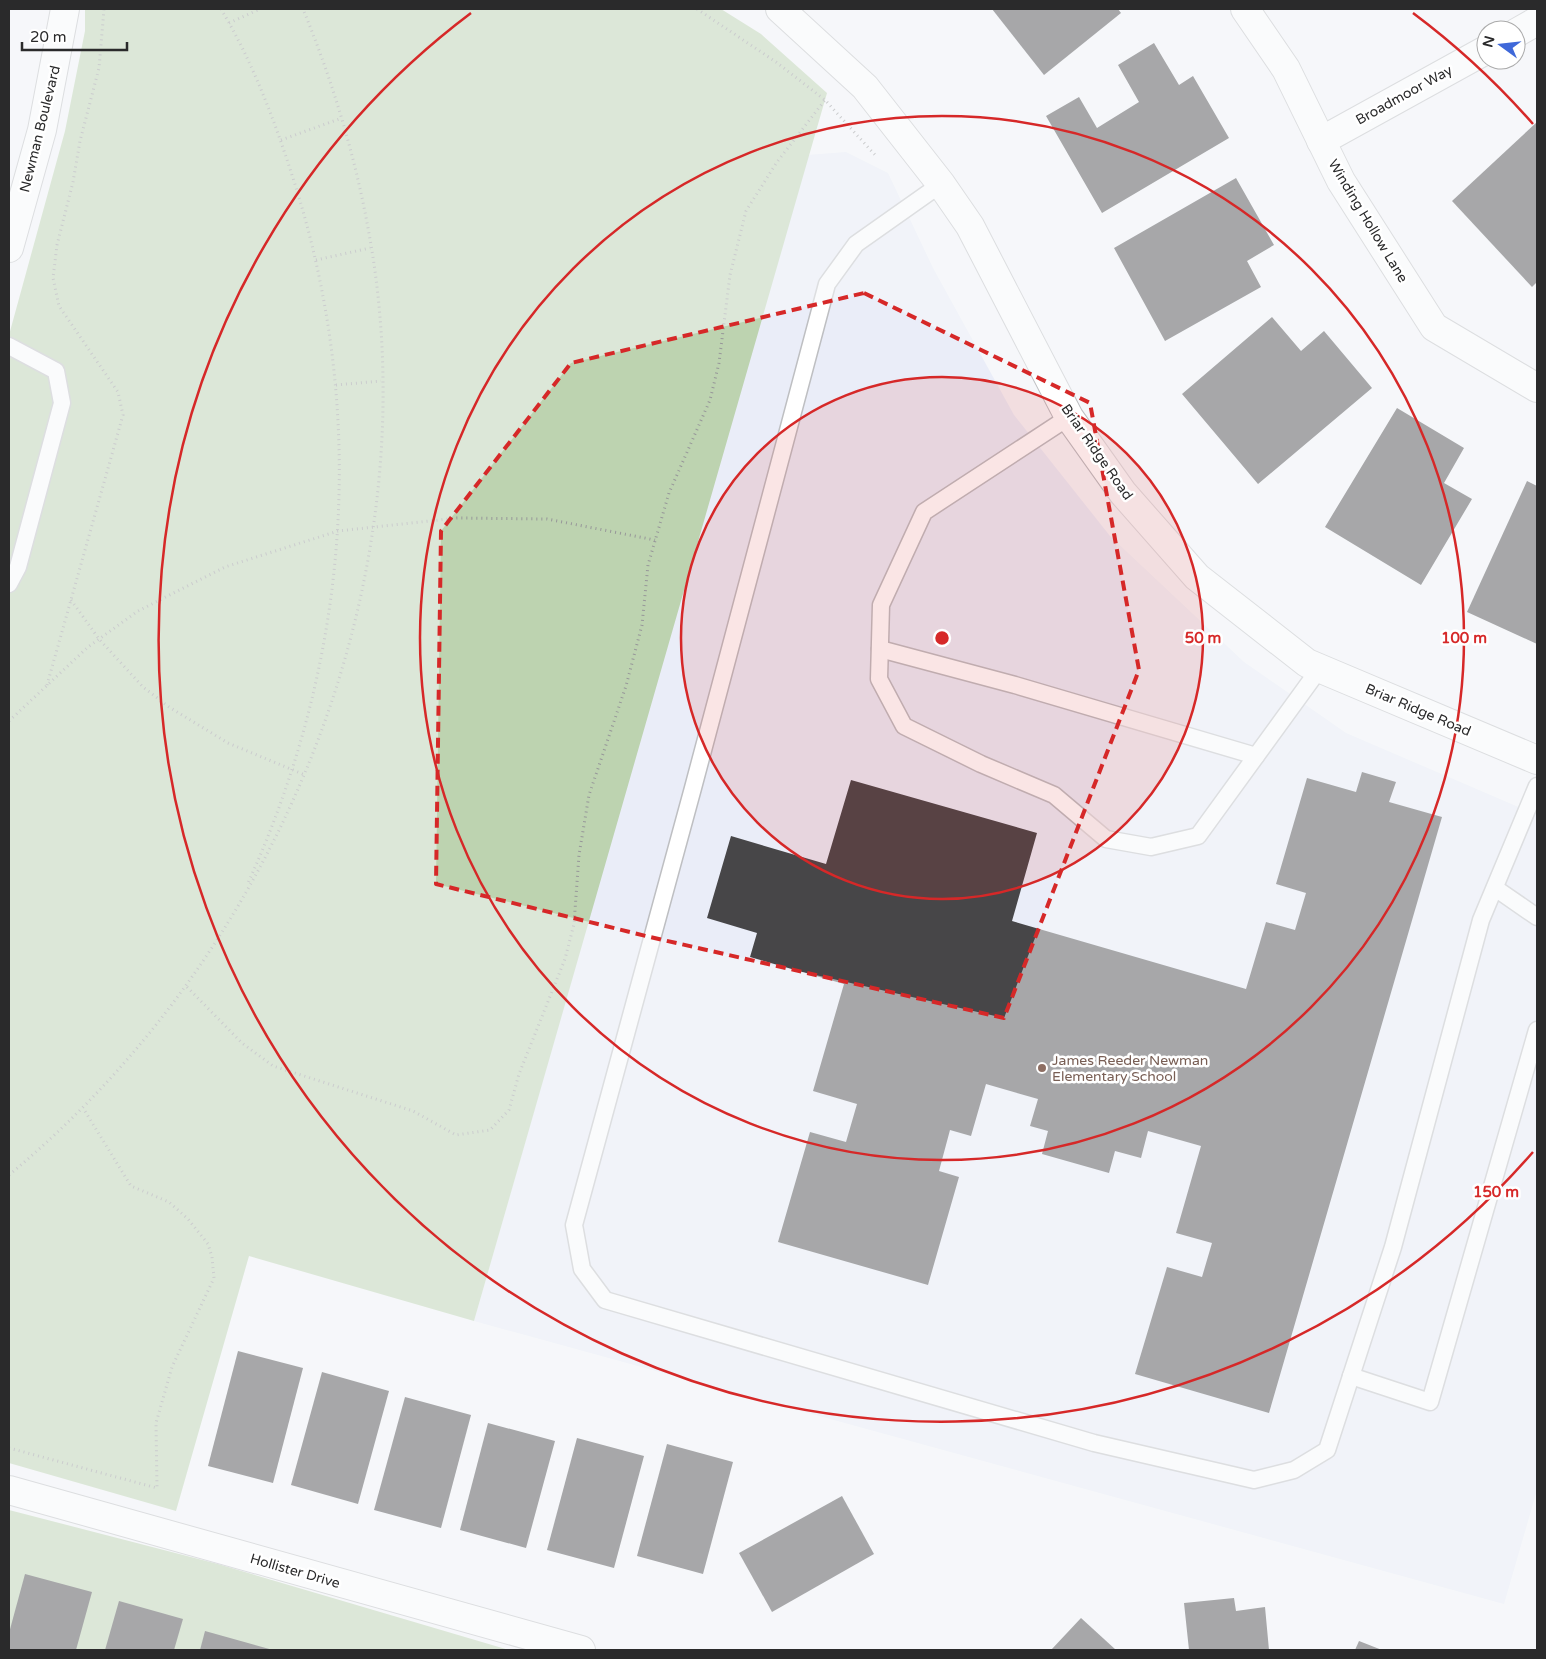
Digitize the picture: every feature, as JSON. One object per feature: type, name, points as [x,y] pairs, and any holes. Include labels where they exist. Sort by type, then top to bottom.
[{"type":"street","name":"Newman Boulevard","points":[[9,248],[42,130],[65,9]]},
{"type":"street","name":"Briar Ridge Road","points":[[780,9],[865,87],[941,184],[970,226],[1070,417],[1123,493],[1197,577],[1308,663],[1537,760]]},
{"type":"street","name":"Winding Hollow Lane","points":[[1245,9],[1286,69],[1341,181],[1434,327],[1537,388]]},
{"type":"street","points":[[1526,27],[1537,21]]},
{"type":"street","name":"Broadmoor Way","points":[[1322,141],[1476,56]]},
{"type":"street","name":"Hollister Drive","points":[[9,1490],[581,1650]]},
{"type":"lane","points":[[941,184],[856,244],[827,284],[574,1225],[582,1269],[605,1300],[1094,1443],[1254,1480],[1294,1470],[1327,1450],[1393,1247],[1479,929],[1537,786]]},
{"type":"lane","points":[[9,346],[56,372],[62,403],[18,567],[9,584]]},
{"type":"lane","points":[[1070,417],[924,512],[881,605],[879,679],[904,726],[981,764],[1054,795],[1106,839],[1151,847],[1198,836],[1320,668]]},
{"type":"lane","points":[[880,649],[1015,685],[1256,756]]},
{"type":"lane","points":[[1495,888],[1537,917]]},
{"type":"lane","points":[[1351,1376],[1430,1402],[1537,1030]]},
{"type":"path","points":[[47,685],[122,415],[118,392],[59,306],[53,278],[57,245],[73,182],[80,141],[90,109],[99,68],[104,9]]},
{"type":"path","points":[[221,9],[255,76],[281,140],[302,206],[316,260],[332,342],[336,385],[340,480],[338,531],[323,656],[310,713],[294,770],[267,841],[238,904]]},
{"type":"path","points":[[229,23],[260,9]]},
{"type":"path","points":[[9,1175],[43,1147],[104,1086],[187,986],[273,843],[305,775],[327,718],[345,659],[360,599],[373,526],[378,478],[381,382],[380,336],[362,195],[342,118],[323,58],[303,9]]},
{"type":"path","points":[[697,9],[776,62],[825,100],[877,158]]},
{"type":"path","points":[[187,986],[242,1043],[274,1066],[413,1111],[456,1135],[490,1130],[509,1110],[519,1074],[565,959],[574,924],[579,855],[589,795],[626,686],[642,625],[648,565],[669,493],[710,400],[719,363],[730,275],[746,212],[776,162],[825,100]]},
{"type":"path","points":[[281,140],[342,118]]},
{"type":"path","points":[[316,260],[370,248]]},
{"type":"path","points":[[336,385],[381,382]]},
{"type":"path","points":[[9,721],[99,639],[138,611],[226,568],[338,531],[457,518],[547,519],[655,540]]},
{"type":"path","points":[[70,600],[99,639],[143,687],[169,707],[228,743],[305,775]]},
{"type":"path","points":[[9,1448],[157,1488],[156,1423],[172,1368],[214,1278],[208,1244],[188,1219],[169,1202],[131,1186],[82,1108]]},
{"type":"highlighted area","points":[[864,293],[1090,403],[1139,670],[1004,1018],[650,937],[436,884],[441,531],[571,363]]},
{"type":"shaded area","name":"James Reeder Newman Elementary School","points":[[846,152],[888,173],[933,268],[1014,415],[1110,536],[1244,662],[1346,733],[1537,815],[1537,1490],[1504,1604],[474,1321],[807,155]]},
{"type":"green space","points":[[85,9],[721,9],[761,34],[827,93],[474,1321],[249,1256],[176,1511],[9,1463],[9,335],[65,131],[85,31]]},
{"type":"green space","points":[[9,1510],[218,1564],[509,1650],[9,1650]]},
{"type":"building","points":[[992,9],[1118,9],[1121,13],[1044,75]]},
{"type":"building","points":[[1154,43],[1179,85],[1193,76],[1229,138],[1102,213],[1046,116],[1079,97],[1097,128],[1139,102],[1118,65]]},
{"type":"building","points":[[1537,122],[1537,282],[1532,287],[1452,201]]},
{"type":"building","points":[[1236,178],[1274,245],[1247,261],[1261,287],[1165,341],[1114,248]]},
{"type":"building","points":[[1272,317],[1301,351],[1324,331],[1372,388],[1258,484],[1182,394]]},
{"type":"building","points":[[1397,408],[1464,448],[1444,483],[1472,499],[1421,585],[1325,527]]},
{"type":"building","points":[[1527,481],[1537,486],[1537,644],[1467,612]]},
{"type":"building","points":[[1362,772],[1396,782],[1389,802],[1442,817],[1269,1413],[1135,1374],[1167,1267],[1202,1277],[1212,1243],[1176,1233],[1201,1146],[1148,1131],[1141,1158],[1115,1151],[1109,1173],[1042,1154],[1048,1131],[1030,1126],[1038,1099],[986,1084],[971,1136],[950,1130],[939,1171],[959,1177],[928,1285],[778,1242],[810,1132],[846,1142],[857,1104],[813,1091],[844,984],[750,957],[757,933],[707,918],[731,836],[826,864],[851,780],[1037,833],[1012,921],[1246,989],[1266,922],[1295,930],[1306,893],[1276,884],[1307,778],[1356,792]]},
{"type":"building","points":[[238,1351],[303,1368],[273,1483],[208,1466]]},
{"type":"building","points":[[322,1372],[389,1391],[358,1504],[291,1485]]},
{"type":"building","points":[[405,1397],[471,1415],[441,1528],[374,1510]]},
{"type":"building","points":[[488,1423],[555,1441],[526,1548],[460,1530]]},
{"type":"building","points":[[577,1438],[644,1456],[614,1568],[547,1550]]},
{"type":"building","points":[[667,1444],[733,1462],[703,1574],[637,1556]]},
{"type":"building","points":[[842,1496],[874,1554],[772,1612],[739,1553]]},
{"type":"building","points":[[25,1574],[92,1592],[76,1650],[9,1650],[9,1633]]},
{"type":"building","points":[[1234,1598],[1236,1611],[1265,1607],[1269,1650],[1189,1650],[1184,1603]]},
{"type":"building","points":[[119,1601],[183,1619],[174,1650],[105,1650]]},
{"type":"building","points":[[1081,1618],[1116,1650],[1051,1650]]},
{"type":"building","points":[[205,1631],[273,1650],[200,1650]]},
{"type":"building","points":[[1359,1641],[1382,1650],[1355,1650]]},
{"type":"place","name":"James Reeder Newman Elementary School","points":[[1042,1068]]}]
